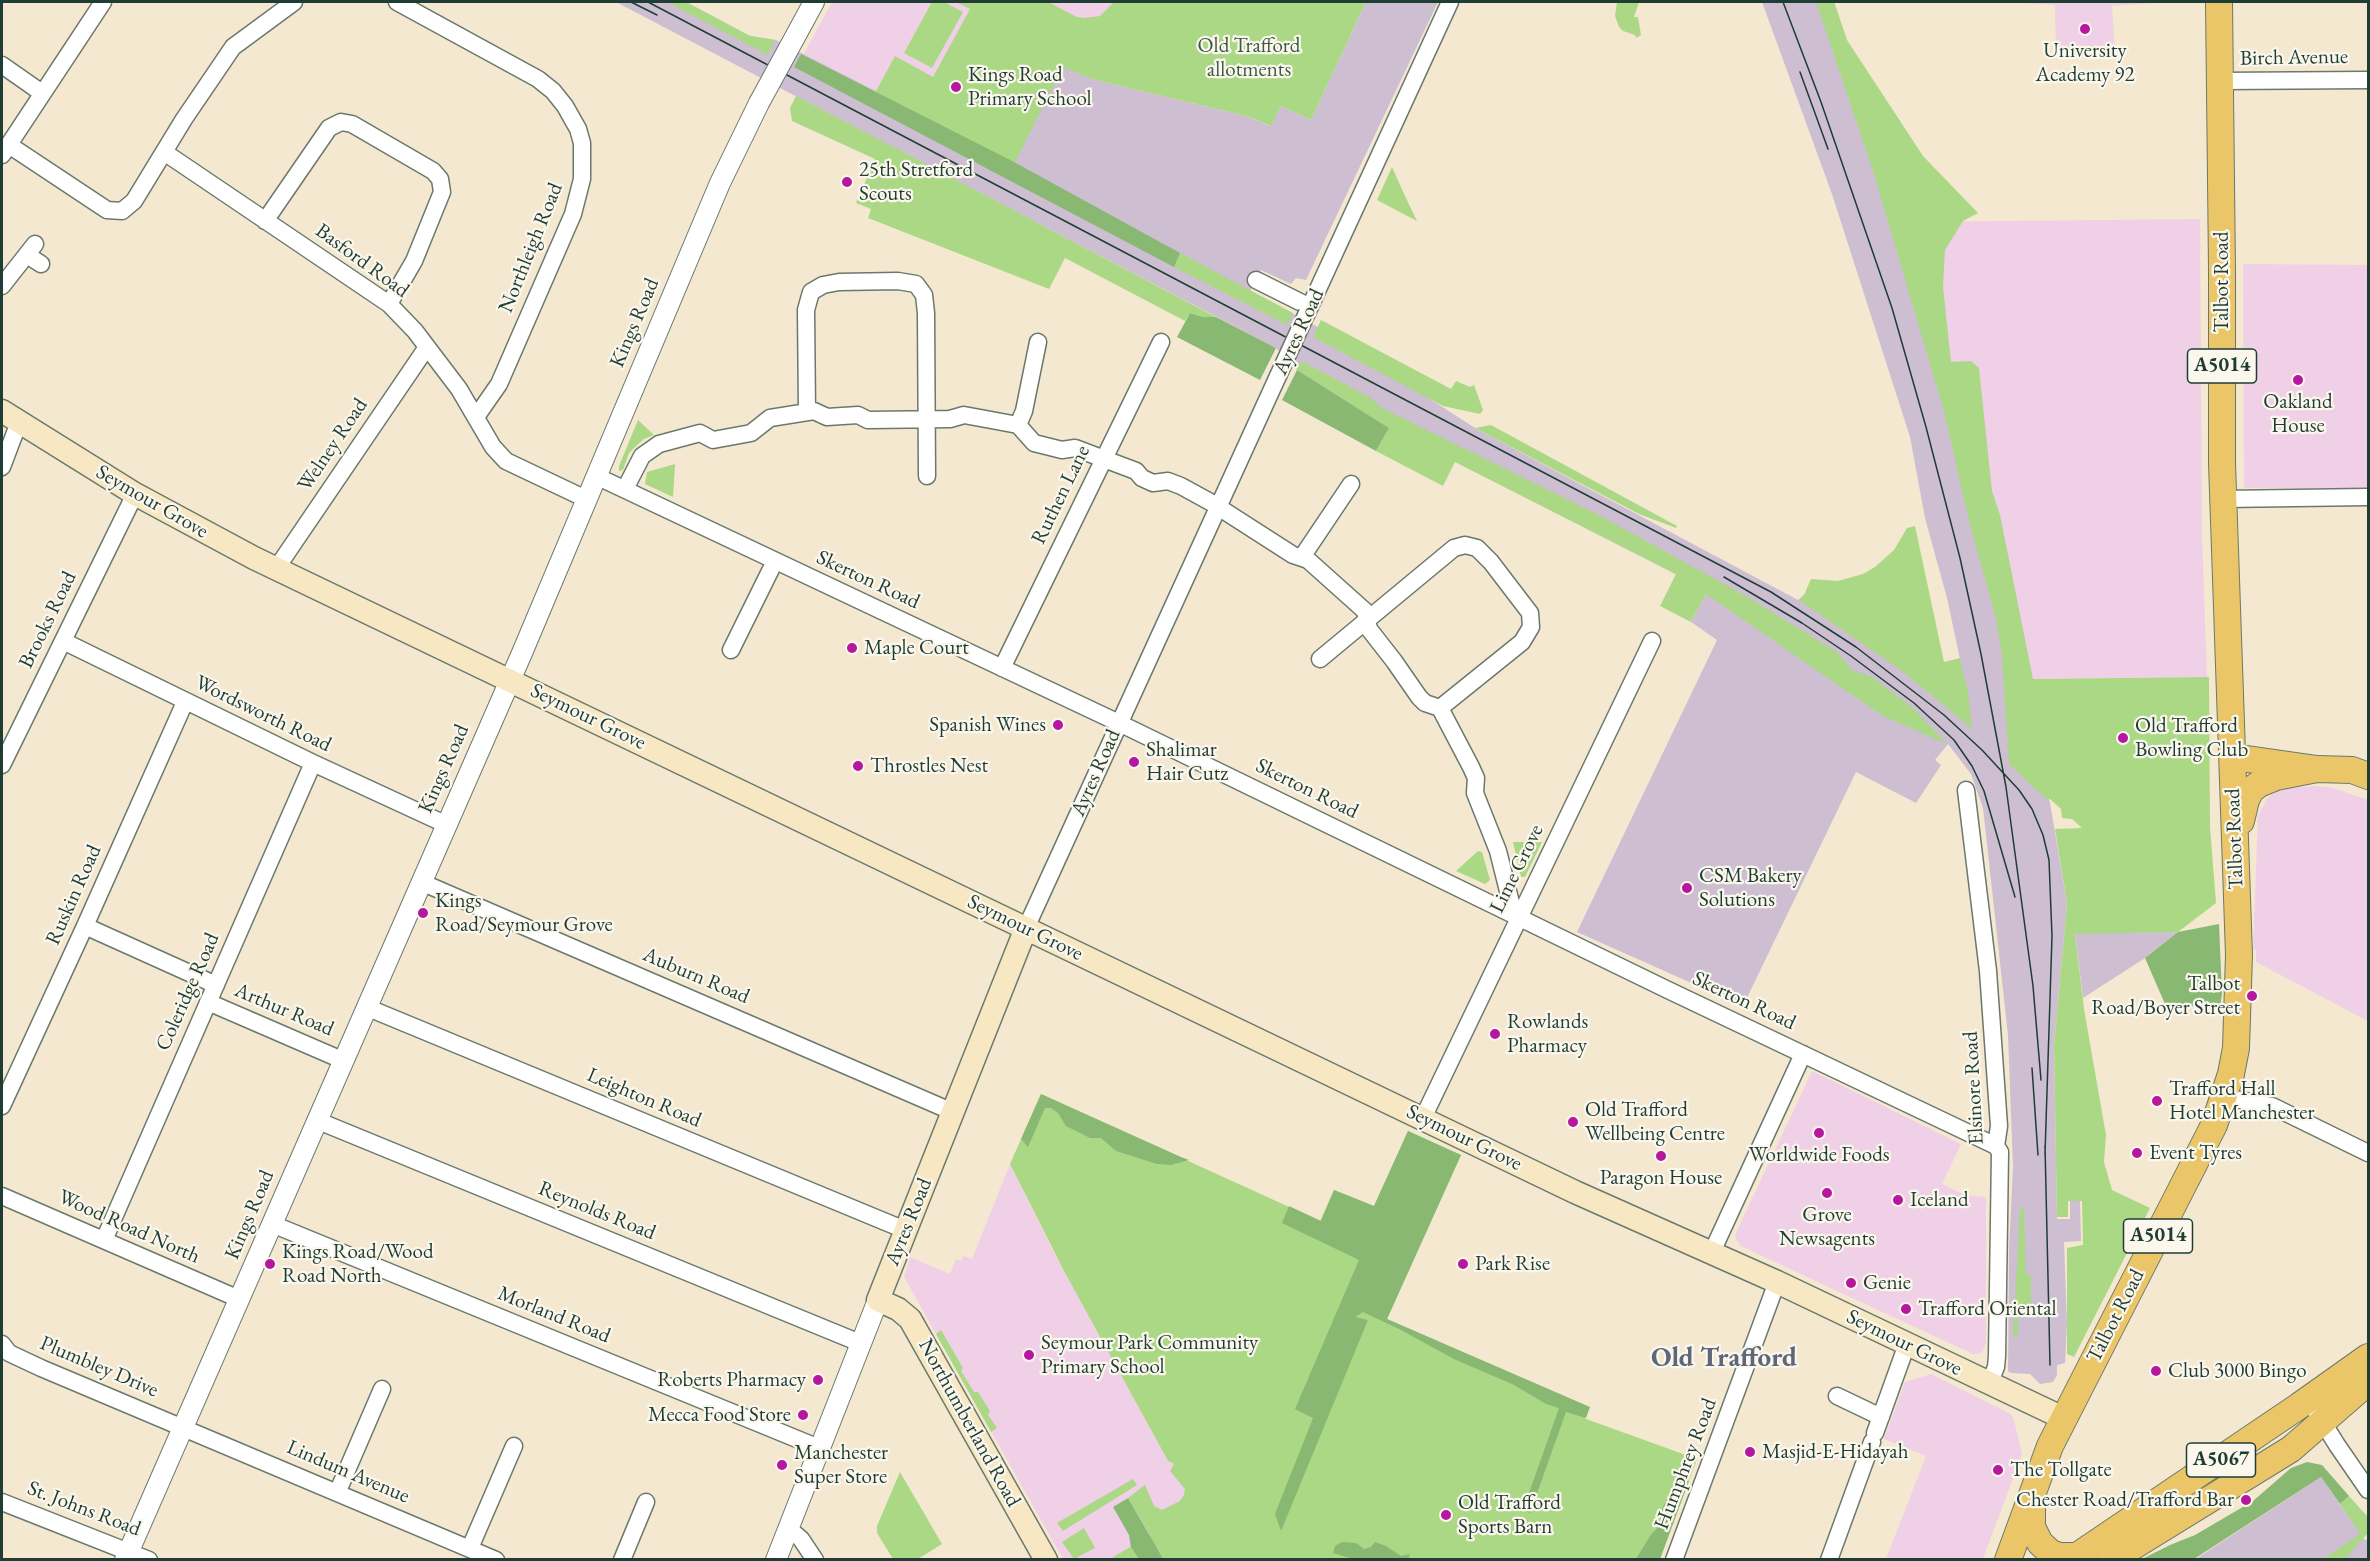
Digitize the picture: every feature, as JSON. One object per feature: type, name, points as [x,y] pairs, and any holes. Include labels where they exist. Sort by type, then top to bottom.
[{"type":"main road","name":"Talbot Road","points":[[2013,1558],[2036,1480],[2063,1418],[2214,1125],[2224,1097],[2236,1048],[2239,1001],[2236,857],[2223,499],[2219,2]]},
{"type":"main road","name":"Seymour Grove","points":[[10,417],[135,494],[276,569],[510,679],[1636,1221],[1712,1252],[2063,1418]]},
{"type":"main road","points":[[2233,757],[2317,769],[2352,770],[2368,776]]},
{"type":"main road","points":[[2236,857],[2243,808],[2251,790],[2268,780],[2317,769]]},
{"type":"main road","name":"Ayres Road","points":[[878,1300],[1026,928]]},
{"type":"main road","name":"Northumberland Road","points":[[878,1300],[898,1309],[910,1318],[1039,1557]]},
{"type":"main road","name":"A5067","points":[[2074,1558],[2309,1400],[2368,1357]]},
{"type":"main road","name":"A5067","points":[[2111,1560],[2291,1449],[2368,1382]]},
{"type":"main road","points":[[2036,1480],[2031,1516],[2033,1532],[2040,1543],[2051,1553],[2074,1558]]},
{"type":"street","points":[[103,2],[5,150],[107,210],[115,212],[122,211],[134,201],[220,63],[233,47],[294,2]]},
{"type":"street","name":"Northleigh Road","points":[[397,2],[538,79],[553,91],[565,106],[578,129],[582,143],[582,179],[573,214],[499,384],[476,417]]},
{"type":"street","name":"Kings Road","points":[[127,1555],[510,679],[720,183],[759,103],[814,2]]},
{"type":"street","name":"Ayres Road","points":[[1026,928],[1450,2]]},
{"type":"street","points":[[2,65],[42,93]]},
{"type":"street","name":"Birch Avenue","points":[[2220,81],[2368,80]]},
{"type":"street","points":[[265,221],[329,128],[341,122],[352,124],[433,171],[440,179],[442,192],[414,261],[389,304]]},
{"type":"street","name":"Basford Road","points":[[164,153],[389,304],[459,388],[493,447],[506,461],[586,499]]},
{"type":"street","points":[[2,286],[34,254]]},
{"type":"street","points":[[807,412],[806,310],[812,292],[829,283],[898,280],[916,284],[924,295],[927,476]]},
{"type":"street","points":[[1256,280],[1308,310]]},
{"type":"street","points":[[1018,425],[1024,411],[1038,342]]},
{"type":"street","name":"Ruthen Lane","points":[[1002,668],[1161,342]]},
{"type":"street","name":"Welney Road","points":[[276,569],[427,347]]},
{"type":"street","points":[[625,489],[642,456],[659,444],[700,433],[715,440],[751,433],[770,418],[814,411],[827,417],[858,415],[868,420],[950,419],[964,415],[1018,425],[1034,443],[1062,450],[1075,448],[1136,471],[1142,478],[1153,483],[1168,481],[1181,486],[1293,555],[1302,557],[1365,611],[1369,629],[1419,697],[1425,703],[1440,708],[1476,778],[1475,793],[1498,851],[1516,916]]},
{"type":"street","points":[[2,467],[10,417]]},
{"type":"street","name":"Skerton Road","points":[[596,476],[1119,723],[1996,1146]]},
{"type":"street","points":[[1302,557],[1351,484]]},
{"type":"street","name":"Brooks Road","points":[[2,765],[135,494]]},
{"type":"street","points":[[2223,499],[2368,497]]},
{"type":"street","points":[[1320,659],[1454,548],[1471,546],[1482,552],[1491,562],[1530,613],[1532,622],[1529,633],[1522,642],[1440,708]]},
{"type":"street","points":[[732,650],[775,561]]},
{"type":"street","name":"Wordsworth Road","points":[[63,641],[185,702],[446,824]]},
{"type":"street","name":"Lime Grove","points":[[1423,1118],[1516,916],[1652,641]]},
{"type":"street","name":"Ruskin Road","points":[[2,1106],[185,702]]},
{"type":"street","name":"Coleridge Road","points":[[104,1240],[313,763]]},
{"type":"street","name":"Elsinore Road","points":[[1966,790],[1987,960],[1999,1126],[1996,1146],[2000,1152],[1996,1367],[1989,1384]]},
{"type":"street","name":"Auburn Road","points":[[421,882],[953,1112]]},
{"type":"street","points":[[85,926],[216,985]]},
{"type":"street","name":"Arthur Road","points":[[208,1002],[342,1060]]},
{"type":"street","name":"Leighton Road","points":[[366,1007],[905,1230]]},
{"type":"street","points":[[1712,1252],[1803,1054]]},
{"type":"street","points":[[2224,1097],[2272,1106],[2368,1153]]},
{"type":"street","name":"Reynolds Road","points":[[316,1120],[860,1343]]},
{"type":"street","name":"Wood Road North","points":[[2,1196],[239,1299]]},
{"type":"street","name":"Morland Road","points":[[272,1224],[819,1448]]},
{"type":"street","name":"Humphrey Road","points":[[1674,1560],[1777,1282]]},
{"type":"street","name":"Ayres Road","points":[[776,1560],[878,1300]]},
{"type":"street","name":"Plumbley Drive","points":[[2,1344],[9,1353],[41,1368],[183,1426]]},
{"type":"street","points":[[1829,1560],[1907,1344]]},
{"type":"street","points":[[338,1491],[382,1389]]},
{"type":"street","points":[[1837,1396],[1881,1416]]},
{"type":"street","points":[[2309,1400],[2368,1490]]},
{"type":"street","name":"Lindum Avenue","points":[[183,1426],[496,1560]]},
{"type":"street","points":[[470,1548],[514,1446]]},
{"type":"street","name":"St. Johns Road","points":[[2,1502],[127,1555],[149,1560]]},
{"type":"street","points":[[622,1560],[646,1502]]},
{"type":"street","points":[[788,1528],[801,1539],[815,1560]]},
{"type":"shaded area","points":[[616,2],[686,2],[750,36],[776,40],[1014,162],[1063,66],[1092,79],[1250,117],[1270,126],[1281,106],[1311,120],[1366,2],[1438,2],[1306,280],[1296,278],[1291,284],[1261,270],[1250,291],[1318,327],[1475,428],[1798,600],[1804,595],[1967,692],[1947,598],[1925,518],[1910,437],[1832,194],[1762,2],[1834,2],[1847,40],[2050,803],[2067,903],[2054,1046],[2057,1219],[2070,1219],[2070,1201],[2080,1201],[2081,1241],[2064,1242],[2067,1324],[2065,1363],[2057,1365],[2057,1375],[2053,1382],[2040,1384],[2030,1374],[2008,1371],[2009,1249],[2013,1167],[2008,1035],[1983,808],[1971,774],[1948,744],[1935,760],[1941,765],[1916,803],[1856,772],[1743,1006],[1577,932],[1717,640],[1691,622],[1706,594],[1689,581],[1389,428],[1297,370],[1276,348]]},
{"type":"shaded area","name":"Kings Road Primary School","points":[[832,2],[1130,2],[1012,168],[802,57]]},
{"type":"shaded area","name":"University Academy 92","points":[[2009,2],[2170,2],[2112,6],[2115,52],[2056,54],[2055,5]]},
{"type":"shaded area","points":[[2200,219],[2202,536],[2207,677],[2026,679],[1908,222]]},
{"type":"shaded area","points":[[2243,264],[2368,265],[2368,488],[2244,488]]},
{"type":"shaded area","points":[[2316,786],[2333,788],[2368,800],[2368,1021],[2256,962],[2256,949],[2253,949],[2258,816],[2267,799],[2280,789]]},
{"type":"shaded area","points":[[2178,932],[2145,958],[2083,998],[2075,933]]},
{"type":"shaded area","points":[[1812,1071],[1961,1144],[1942,1184],[1965,1195],[1986,1197],[1986,1344],[1981,1353],[1973,1354],[1837,1291],[1741,1246],[1736,1239],[1735,1235]]},
{"type":"shaded area","name":"Seymour Park Community Primary School","points":[[1010,1164],[1051,1247],[1168,1461],[1206,1483],[1198,1507],[1110,1559],[1063,1559],[904,1277],[910,1257],[950,1274],[956,1259],[961,1261],[963,1256],[972,1259]]},
{"type":"shaded area","points":[[1931,1374],[2011,1414],[2014,1420],[2022,1454],[1983,1559],[1886,1559],[1926,1456],[1884,1439],[1905,1382]]},
{"type":"shaded area","points":[[2321,1477],[2364,1539],[2368,1541],[2368,1559],[2194,1560]]},
{"type":"green space","points":[[667,2],[686,2],[750,36],[775,40],[768,55]]},
{"type":"green space","points":[[932,2],[944,2],[963,12],[932,68],[904,53]]},
{"type":"green space","name":"Old Trafford allotments","points":[[956,2],[1048,2],[1077,17],[1085,18],[1100,16],[1114,2],[1366,2],[1311,120],[1281,106],[1271,126],[1250,117],[1092,79],[1063,67],[1012,168],[874,95],[895,56],[933,77],[970,9]]},
{"type":"green space","points":[[1617,2],[1639,2],[1634,17],[1638,17],[1641,35],[1636,38],[1635,35],[1619,27],[1615,16]]},
{"type":"green space","points":[[1816,2],[1834,2],[1847,40],[1923,156],[1978,213],[1963,221],[1945,250],[1943,287],[1951,362],[1971,361],[1979,368],[1992,491],[2000,515],[2033,679],[2209,677],[2210,827],[2216,903],[2178,932],[2075,934],[2084,1009],[2106,1135],[2104,1162],[2112,1190],[2150,1208],[2074,1357],[2067,1354],[2067,1248],[2083,1245],[2082,1201],[2068,1201],[2068,1217],[2057,1217],[2054,1046],[2067,903],[2055,829],[2082,828],[2072,819],[2062,818],[2061,809],[2050,799],[2045,798],[2009,764],[2002,655],[1996,619],[1969,521],[1945,415],[1874,174]]},
{"type":"green space","points":[[801,54],[1014,162],[1180,253],[1174,267],[794,67]]},
{"type":"green space","points":[[796,96],[1216,317],[1203,317],[1190,313],[1185,321],[1065,258],[1049,289],[868,218],[871,209],[856,203],[875,159],[792,121],[790,108]]},
{"type":"green space","points":[[1392,167],[1405,196],[1417,221],[1377,200]]},
{"type":"green space","points":[[1180,253],[1293,313],[1287,325],[1174,267]]},
{"type":"green space","points":[[1190,313],[1203,317],[1216,317],[1276,348],[1260,380],[1177,337]]},
{"type":"green space","points":[[1321,320],[1451,389],[1456,381],[1470,387],[1474,385],[1483,410],[1480,414],[1443,406],[1313,337]]},
{"type":"green space","points":[[1301,361],[1371,398],[1382,408],[1595,513],[1746,596],[1837,652],[1852,670],[1872,677],[1913,708],[1947,744],[1883,716],[1706,594],[1691,622],[1660,606],[1676,574],[1455,462],[1443,486],[1376,451],[1389,428],[1297,370]]},
{"type":"green space","points":[[1297,370],[1389,428],[1376,451],[1282,400]]},
{"type":"green space","points":[[638,420],[654,435],[644,439],[629,453],[623,470],[619,471],[619,466]]},
{"type":"green space","points":[[1491,425],[1677,526],[1676,528],[1639,514],[1475,428]]},
{"type":"green space","points":[[675,464],[673,497],[645,484],[647,472]]},
{"type":"green space","points":[[1915,526],[1944,662],[1960,658],[1968,693],[1972,729],[1905,673],[1799,600],[1804,595],[1811,579],[1838,581],[1863,574],[1875,567],[1894,550],[1907,528]]},
{"type":"green space","points":[[1513,842],[1542,842],[1525,877],[1521,877]]},
{"type":"green space","points":[[1478,851],[1482,852],[1490,880],[1485,884],[1456,871]]},
{"type":"green space","points":[[2219,924],[2222,994],[2220,1008],[2165,1004],[2145,958],[2178,932]]},
{"type":"green space","points":[[1041,1094],[1320,1221],[1334,1190],[1374,1206],[1408,1131],[1461,1155],[1387,1319],[1563,1396],[1586,1419],[1697,1459],[1660,1559],[1110,1559],[1150,1535],[1128,1498],[1145,1485],[1154,1506],[1162,1510],[1180,1501],[1185,1489],[1170,1471],[1174,1464],[1168,1461],[1064,1271],[1010,1164]]},
{"type":"green space","points":[[1041,1094],[1189,1160],[1171,1165],[1157,1164],[1116,1151],[1101,1138],[1090,1138],[1066,1126],[1058,1113],[1051,1108],[1045,1108],[1028,1147],[1021,1139]]},
{"type":"green space","points":[[1408,1131],[1461,1155],[1387,1319],[1590,1407],[1586,1418],[1566,1412],[1530,1513],[1523,1510],[1559,1408],[1546,1404],[1514,1385],[1454,1359],[1363,1312],[1355,1317],[1368,1320],[1281,1531],[1275,1514],[1313,1418],[1295,1409],[1359,1260],[1282,1223],[1289,1206],[1321,1221],[1334,1190],[1374,1206]]},
{"type":"green space","points":[[2024,1207],[2026,1274],[2031,1275],[2031,1312],[2018,1312],[2018,1337],[2013,1337],[2020,1208]]},
{"type":"green space","points":[[941,1330],[963,1368],[961,1371],[974,1392],[978,1392],[990,1411],[988,1415],[997,1428],[991,1432],[936,1334]]},
{"type":"green space","points":[[2307,1462],[2322,1465],[2349,1496],[2340,1504],[2321,1477],[2194,1559],[2142,1559],[2195,1535],[2253,1501],[2291,1468]]},
{"type":"green space","points":[[900,1472],[942,1544],[918,1559],[893,1559],[877,1533],[877,1526]]},
{"type":"green space","points":[[1133,1479],[1137,1485],[1063,1531],[1057,1523]]},
{"type":"green space","points":[[1681,1481],[1689,1481],[1660,1559],[1636,1559],[1659,1526],[1663,1507],[1668,1497],[1674,1496],[1676,1485]]},
{"type":"green space","points":[[2349,1496],[2368,1517],[2368,1533],[2345,1559],[2322,1560],[2360,1534],[2340,1504]]},
{"type":"green space","points":[[1128,1498],[1163,1559],[1139,1559],[1131,1547],[1129,1535],[1113,1507]]},
{"type":"green space","points":[[1084,1528],[1095,1548],[1074,1559],[1062,1542]]},
{"type":"green space","points":[[1342,1542],[1356,1543],[1364,1549],[1371,1547],[1375,1542],[1401,1556],[1410,1554],[1408,1559],[1353,1559],[1333,1553],[1335,1546]]},
{"type":"tram line","points":[[631,2],[657,15]]},
{"type":"tram line","points":[[648,2],[1771,592],[1856,647],[1944,715],[1982,750],[2019,790],[2032,809],[2043,835],[2049,860],[2052,936],[2045,1154]]},
{"type":"tram line","points":[[1783,2],[1821,102],[1892,308],[1960,558],[2006,787],[2033,986],[2041,1080]]},
{"type":"tram line","points":[[1800,72],[1828,149]]},
{"type":"tram line","points":[[1724,577],[1802,623],[1851,656],[1914,703],[1954,740],[1972,766],[1984,791],[2015,897]]},
{"type":"tram line","points":[[2032,1068],[2038,1155]]},
{"type":"tram line","points":[[2045,1146],[2050,1365]]},
{"type":"place","name":"University Academy 92","points":[[2085,29]]},
{"type":"place","name":"Kings Road Primary School","points":[[956,87]]},
{"type":"place","name":"25th Stretford Scouts","points":[[847,182]]},
{"type":"place","name":"Oakland House","points":[[2298,380]]},
{"type":"place","name":"Maple Court","points":[[852,648]]},
{"type":"place","name":"Spanish Wines","points":[[1058,725]]},
{"type":"place","name":"Old Trafford Bowling Club","points":[[2123,738]]},
{"type":"place","name":"Shalimar Hair Cutz","points":[[1134,762]]},
{"type":"place","name":"Throstles Nest","points":[[858,766]]},
{"type":"place","name":"CSM Bakery Solutions","points":[[1687,888]]},
{"type":"place","name":"Kings Road/Seymour Grove","points":[[423,913]]},
{"type":"place","name":"Talbot Road/Boyer Street","points":[[2252,996]]},
{"type":"place","name":"Rowlands Pharmacy","points":[[1495,1034]]},
{"type":"place","name":"Trafford Hall Hotel Manchester","points":[[2157,1101]]},
{"type":"place","name":"Old Trafford Wellbeing Centre","points":[[1573,1122]]},
{"type":"place","name":"Worldwide Foods","points":[[1819,1133]]},
{"type":"place","name":"Event Tyres","points":[[2137,1153]]},
{"type":"place","name":"Paragon House","points":[[1661,1156]]},
{"type":"place","name":"Grove Newsagents","points":[[1827,1193]]},
{"type":"place","name":"Iceland","points":[[1898,1200]]},
{"type":"place","name":"Kings Road/Wood Road North","points":[[270,1264]]},
{"type":"place","name":"Park Rise","points":[[1463,1264]]},
{"type":"place","name":"Genie","points":[[1851,1283]]},
{"type":"place","name":"Trafford Oriental","points":[[1906,1309]]},
{"type":"place","name":"Seymour Park Community Primary School","points":[[1029,1355]]},
{"type":"place","name":"Club 3000 Bingo","points":[[2156,1371]]},
{"type":"place","name":"Roberts Pharmacy","points":[[818,1380]]},
{"type":"place","name":"Mecca Food Store","points":[[803,1415]]},
{"type":"place","name":"Masjid-E-Hidayah","points":[[1750,1452]]},
{"type":"place","name":"Manchester Super Store","points":[[782,1465]]},
{"type":"place","name":"The Tollgate","points":[[1998,1470]]},
{"type":"place","name":"Chester Road/Trafford Bar","points":[[2246,1500]]},
{"type":"place","name":"Old Trafford Sports Barn","points":[[1446,1515]]},
{"type":"district","name":"Old Trafford","points":[[1724,1359]]}]
